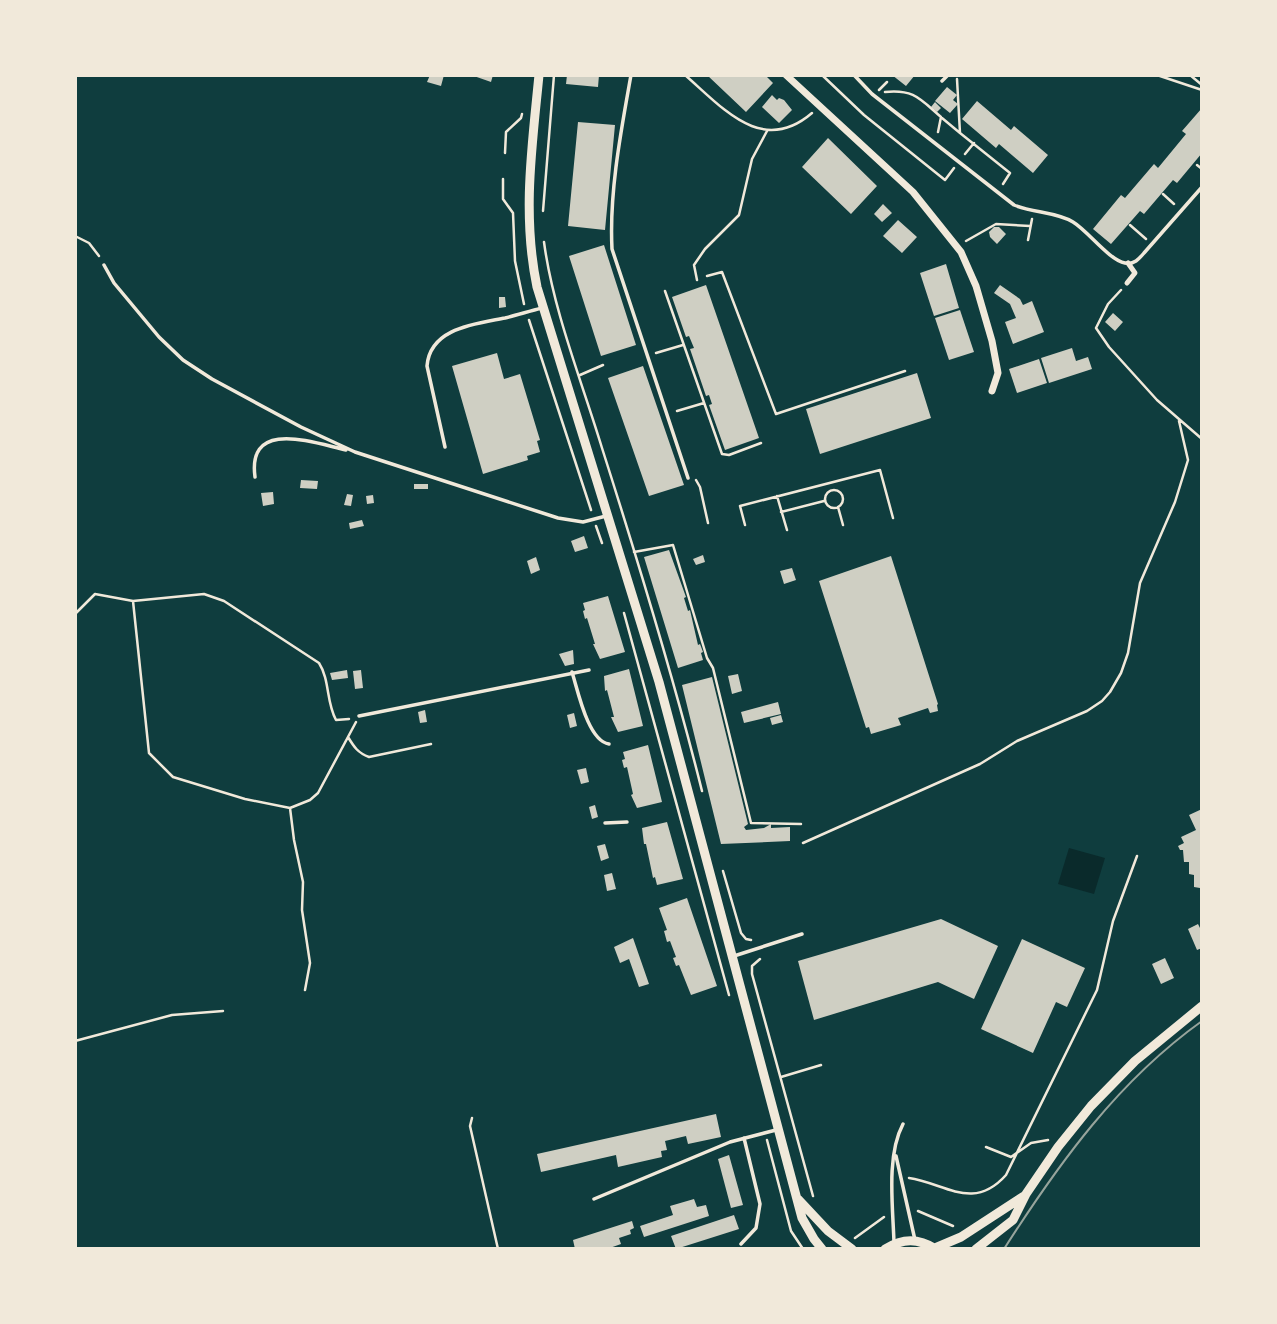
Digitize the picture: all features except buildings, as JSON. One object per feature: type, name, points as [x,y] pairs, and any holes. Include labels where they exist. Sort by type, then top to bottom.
[{"type":"street","points":[[539,75],[528,209],[532,260],[543,307],[661,690],[802,1218],[822,1249]]},
{"type":"street","points":[[786,75],[913,192],[957,246],[976,286],[992,341],[998,373],[992,391]]},
{"type":"street","points":[[1127,283],[1135,273],[1128,263]]},
{"type":"street","points":[[976,1249],[1013,1220],[1058,1147],[1090,1106],[1135,1061],[1202,1006]]},
{"type":"street","points":[[885,1249],[894,1243],[915,1240],[936,1248],[961,1237],[1026,1195]]},
{"type":"street","points":[[797,1197],[828,1231],[852,1249]]},
{"type":"lane","points":[[631,75],[621,136],[611,230],[612,250],[688,478]]},
{"type":"lane","points":[[854,75],[872,94],[1014,205],[1071,221],[1125,264],[1135,262],[1202,187]]},
{"type":"lane","points":[[942,81],[948,75]]},
{"type":"lane","points":[[104,265],[114,283],[146,323],[183,360],[212,379],[355,453]]},
{"type":"lane","points":[[445,447],[428,366],[432,347],[453,331],[471,324],[543,307]]},
{"type":"lane","points":[[255,477],[253,463],[262,446],[275,439],[290,438],[355,453],[558,519],[583,522],[608,516]]},
{"type":"lane","points":[[359,716],[589,670]]},
{"type":"lane","points":[[572,672],[586,715],[597,738],[609,744]]},
{"type":"lane","points":[[605,823],[628,821]]},
{"type":"lane","points":[[732,956],[802,934]]},
{"type":"lane","points":[[894,1243],[891,1185],[896,1138],[903,1125]]},
{"type":"lane","points":[[594,1199],[730,1142],[778,1129]]},
{"type":"lane","points":[[741,1244],[756,1228],[760,1205],[744,1138]]},
{"type":"lane","points":[[895,1154],[915,1240]]},
{"type":"path","points":[[542,218],[554,75]]},
{"type":"path","points":[[685,75],[738,120],[767,131],[799,123],[819,106]]},
{"type":"path","points":[[822,75],[864,115],[944,180],[949,174]]},
{"type":"path","points":[[957,75],[960,133]]},
{"type":"path","points":[[1157,75],[1202,87]]},
{"type":"path","points":[[1190,75],[1202,87]]},
{"type":"path","points":[[872,94],[908,92],[941,117],[1010,173],[998,191]]},
{"type":"path","points":[[505,153],[506,132],[522,118],[523,106]]},
{"type":"path","points":[[936,143],[941,117]]},
{"type":"path","points":[[697,280],[694,265],[705,249],[739,215],[752,159],[767,131]]},
{"type":"path","points":[[1197,165],[1202,169]]},
{"type":"path","points":[[503,179],[502,199],[513,213],[517,282],[602,543]]},
{"type":"path","points":[[1163,194],[1180,209]]},
{"type":"path","points":[[957,246],[992,225],[1031,224],[1028,240]]},
{"type":"path","points":[[1130,225],[1151,242]]},
{"type":"path","points":[[543,235],[551,280],[676,689],[704,799]]},
{"type":"path","points":[[75,236],[89,243],[104,265]]},
{"type":"path","points":[[707,276],[722,272],[776,414],[905,371]]},
{"type":"path","points":[[665,291],[722,454],[729,455],[761,443]]},
{"type":"path","points":[[1118,294],[1108,304],[1096,328],[1118,358],[1179,421],[1202,439]]},
{"type":"path","points":[[659,352],[683,345]]},
{"type":"path","points":[[580,375],[603,365]]},
{"type":"path","points":[[682,410],[704,403]]},
{"type":"path","points":[[803,842],[980,764],[1017,741],[1087,711],[1102,701],[1121,673],[1128,653],[1139,583],[1175,502],[1188,460],[1179,421]]},
{"type":"path","points":[[745,525],[740,506],[880,470],[893,518]]},
{"type":"path","points":[[700,487],[708,523]]},
{"type":"path","points":[[782,512],[824,501],[830,490],[839,490],[844,497],[843,503],[838,507],[829,506],[824,501]]},
{"type":"path","points":[[777,496],[787,530]]},
{"type":"path","points":[[838,507],[844,525]]},
{"type":"path","points":[[635,552],[673,545],[707,658],[713,668],[751,823],[801,824]]},
{"type":"path","points":[[75,614],[95,594],[134,601],[204,594],[224,601],[319,663],[324,671],[335,720],[359,716]]},
{"type":"path","points":[[134,601],[149,753],[173,777],[245,799],[290,808],[310,800],[318,793],[359,716]]},
{"type":"path","points":[[621,604],[730,998]]},
{"type":"path","points":[[348,737],[354,748],[369,757],[431,744]]},
{"type":"path","points":[[290,808],[303,882],[302,910],[310,964],[306,990]]},
{"type":"path","points":[[902,1178],[919,1180],[945,1190],[974,1193],[996,1185],[1006,1175],[1097,990],[1113,921],[1137,856]]},
{"type":"path","points":[[721,863],[741,933],[746,939],[759,939],[762,948],[764,957],[752,966],[752,974],[815,1202]]},
{"type":"path","points":[[75,1041],[172,1015],[223,1011]]},
{"type":"path","points":[[781,1077],[821,1066]]},
{"type":"path","points":[[472,1118],[470,1126],[498,1249]]},
{"type":"path","points":[[765,1133],[791,1231],[803,1249]]},
{"type":"path","points":[[986,1147],[1011,1157],[1031,1143],[1043,1139],[1051,1140],[1044,1150]]},
{"type":"path","points":[[909,1211],[920,1211],[959,1229]]},
{"type":"path","points":[[855,1238],[886,1215],[893,1214]]},
{"type":"water","points":[[1069,848],[1105,858],[1094,894],[1058,884]]},
{"type":"tram line","points":[[1004,1249],[1046,1186],[1092,1125],[1143,1070],[1202,1021]]}]
